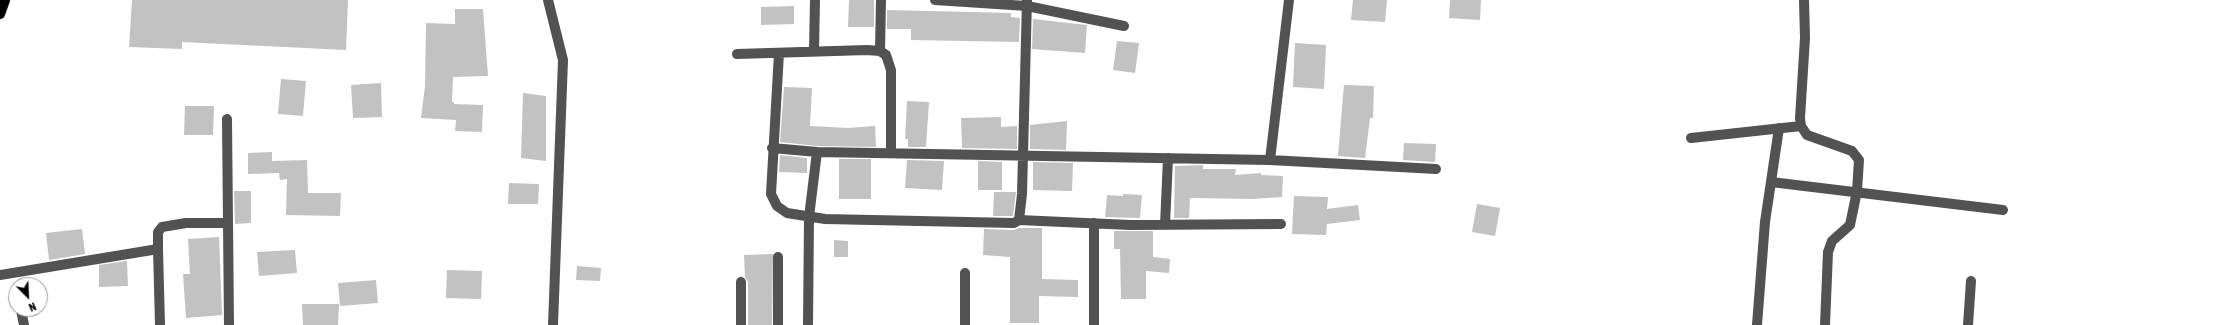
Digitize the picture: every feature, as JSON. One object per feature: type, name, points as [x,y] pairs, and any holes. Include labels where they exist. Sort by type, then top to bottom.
[{"type":"main road","points":[[0,14],[5,0]]},
{"type":"street","points":[[548,0],[563,60],[553,325]]},
{"type":"street","points":[[814,52],[815,0]]},
{"type":"street","points":[[880,51],[881,0]]},
{"type":"street","points":[[935,0],[1027,3],[1124,26]]},
{"type":"street","points":[[1270,160],[1289,0]]},
{"type":"street","points":[[1804,0],[1801,126],[1807,135],[1816,140],[1852,151],[1860,160],[1857,191],[1850,225],[1832,241],[1828,252],[1825,325]]},
{"type":"street","points":[[1019,220],[1027,3]]},
{"type":"street","points":[[737,54],[867,50],[880,51],[886,55],[891,70],[891,153]]},
{"type":"street","points":[[779,52],[772,148],[771,194],[777,206],[787,213],[809,217],[1005,224],[1019,220],[1165,225],[1280,224]]},
{"type":"street","points":[[226,119],[229,325]]},
{"type":"street","points":[[1690,138],[1801,126]]},
{"type":"street","points":[[1757,325],[1765,222],[1779,128]]},
{"type":"street","points":[[772,148],[817,152],[1022,154],[1270,160],[1436,169]]},
{"type":"street","points":[[808,325],[809,217],[817,152]]},
{"type":"street","points":[[1165,225],[1168,158]]},
{"type":"street","points":[[1771,182],[1857,191],[2003,210]]},
{"type":"street","points":[[160,325],[158,232],[162,227],[168,224],[227,223]]},
{"type":"street","points":[[1094,223],[1094,325]]},
{"type":"street","points":[[0,275],[158,249]]},
{"type":"street","points":[[778,257],[778,325]]},
{"type":"street","points":[[965,325],[966,273]]},
{"type":"street","points":[[1968,325],[1971,281]]},
{"type":"street","points":[[741,282],[741,325]]},
{"type":"building","points":[[132,0],[348,0],[346,50],[182,42],[182,49],[129,47]]},
{"type":"building","points":[[849,0],[874,0],[874,27],[848,27]]},
{"type":"building","points":[[1353,0],[1387,0],[1385,22],[1351,20]]},
{"type":"building","points":[[1450,0],[1481,0],[1480,20],[1449,18]]},
{"type":"building","points":[[794,6],[794,24],[761,25],[761,7]]},
{"type":"building","points":[[455,9],[483,9],[488,76],[453,77],[452,102],[454,102],[454,104],[483,105],[482,132],[455,131],[456,120],[421,118],[425,86],[426,23],[455,24]]},
{"type":"building","points":[[887,10],[1011,13],[1011,17],[1020,18],[1019,42],[911,40],[911,29],[887,29]]},
{"type":"building","points":[[1033,19],[1087,25],[1085,53],[1032,49]]},
{"type":"building","points":[[1117,41],[1139,43],[1135,73],[1113,70]]},
{"type":"building","points":[[1295,43],[1326,45],[1324,89],[1293,87]]},
{"type":"building","points":[[281,79],[306,81],[303,116],[278,114]]},
{"type":"building","points":[[381,83],[382,117],[353,118],[351,85]]},
{"type":"building","points":[[1344,85],[1374,86],[1373,118],[1370,118],[1365,158],[1338,156]]},
{"type":"building","points":[[784,87],[812,88],[810,126],[848,128],[875,126],[876,147],[817,146],[780,142]]},
{"type":"building","points":[[523,93],[546,96],[546,161],[521,158]]},
{"type":"building","points":[[907,101],[929,102],[926,147],[908,147],[908,139],[905,139]]},
{"type":"building","points":[[185,106],[214,106],[213,135],[184,135]]},
{"type":"building","points":[[1001,117],[1001,127],[1017,126],[1017,149],[962,148],[961,118]]},
{"type":"building","points":[[1067,121],[1066,150],[1030,149],[1030,125]]},
{"type":"building","points":[[1404,143],[1436,144],[1435,162],[1403,160]]},
{"type":"building","points":[[272,152],[272,161],[307,160],[308,193],[341,193],[340,216],[286,215],[287,179],[280,180],[279,173],[248,174],[248,153]]},
{"type":"building","points":[[780,155],[807,158],[807,173],[779,172]]},
{"type":"building","points":[[839,159],[871,159],[871,199],[839,199]]},
{"type":"building","points":[[907,160],[944,161],[942,190],[905,188]]},
{"type":"building","points":[[978,161],[1002,162],[1002,190],[978,190]]},
{"type":"building","points":[[1033,162],[1073,163],[1072,191],[1033,190]]},
{"type":"building","points":[[1203,165],[1203,169],[1236,169],[1235,175],[1261,173],[1261,175],[1283,176],[1282,197],[1252,199],[1190,198],[1189,218],[1174,218],[1175,166]]},
{"type":"building","points":[[509,183],[539,184],[538,204],[508,204]]},
{"type":"building","points":[[234,191],[251,191],[251,223],[235,224]]},
{"type":"building","points":[[994,192],[1016,192],[1013,216],[993,216]]},
{"type":"building","points":[[1123,194],[1142,195],[1140,218],[1105,217],[1107,195],[1123,196]]},
{"type":"building","points":[[1294,196],[1328,197],[1327,209],[1358,205],[1360,220],[1327,224],[1326,235],[1292,234]]},
{"type":"building","points":[[1477,204],[1500,208],[1495,236],[1472,232]]},
{"type":"building","points":[[1019,228],[1042,228],[1042,279],[1078,280],[1078,297],[1039,296],[1039,323],[1010,323],[1010,257],[983,255],[984,229],[1014,230]]},
{"type":"building","points":[[82,229],[85,254],[49,260],[46,233]]},
{"type":"building","points":[[1114,231],[1153,231],[1153,257],[1170,259],[1169,273],[1146,271],[1146,299],[1121,299],[1120,249],[1114,249]]},
{"type":"building","points":[[219,237],[222,315],[186,318],[183,274],[190,274],[188,239]]},
{"type":"building","points":[[834,240],[848,241],[848,257],[834,257]]},
{"type":"building","points":[[295,250],[297,273],[259,276],[257,252]]},
{"type":"building","points":[[773,254],[772,325],[748,325],[748,282],[745,277],[744,255]]},
{"type":"building","points":[[127,261],[128,286],[99,287],[99,265]]},
{"type":"building","points":[[577,266],[601,268],[600,281],[576,280]]},
{"type":"building","points":[[447,270],[482,271],[481,299],[446,298]]},
{"type":"building","points":[[376,280],[378,303],[340,306],[338,283]]},
{"type":"building","points":[[302,304],[339,304],[338,325],[303,325]]}]
